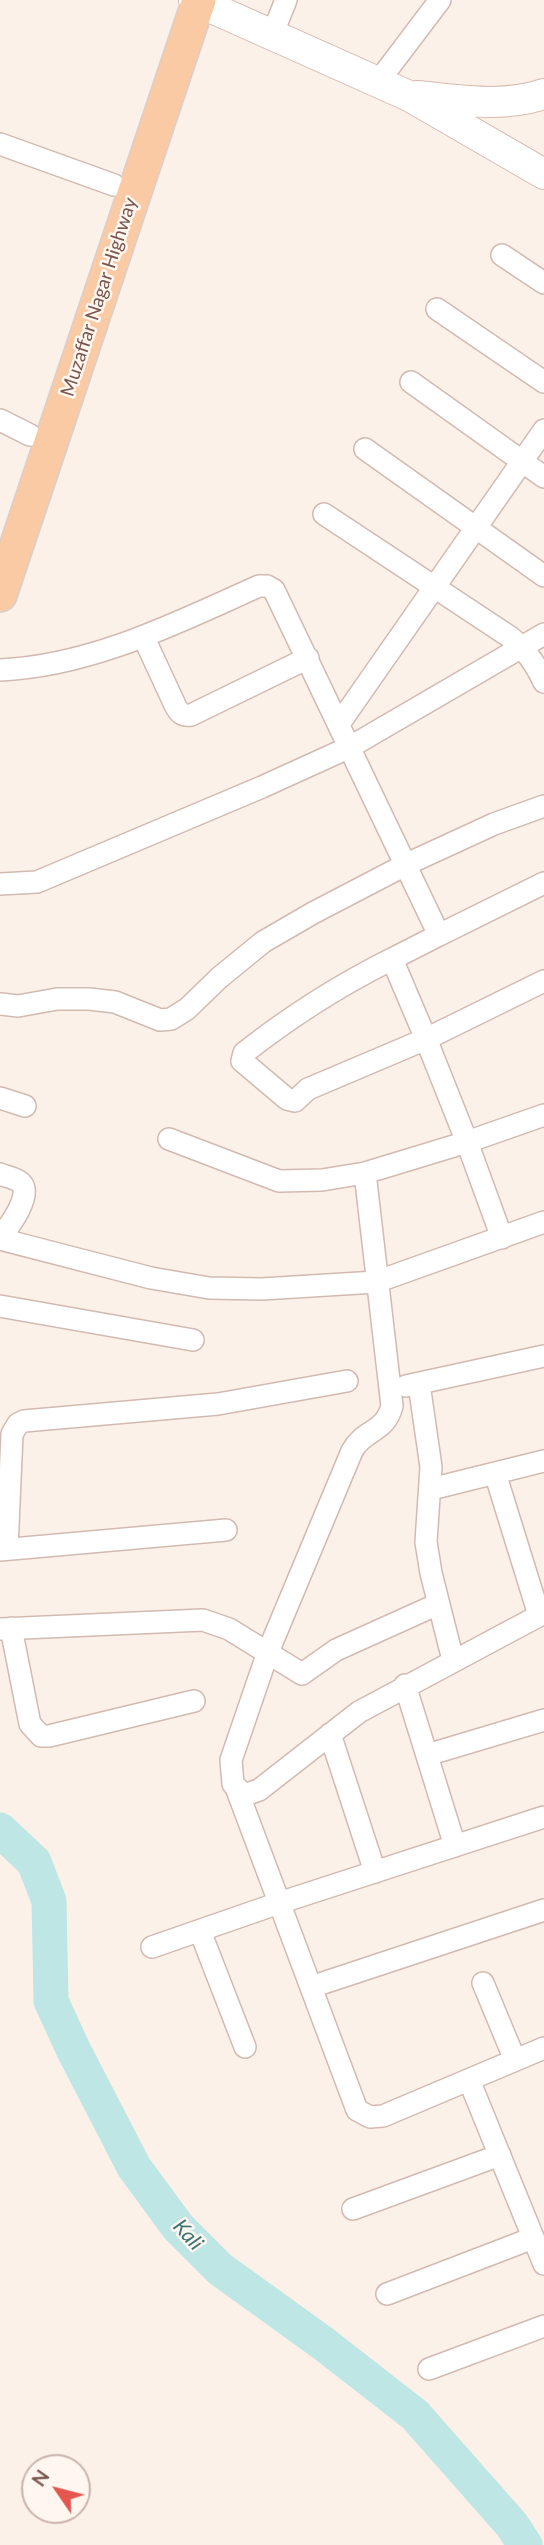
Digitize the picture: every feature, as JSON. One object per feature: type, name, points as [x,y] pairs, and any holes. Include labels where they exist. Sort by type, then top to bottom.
[{"type":"main road","points":[[192,0],[409,96],[544,174]]},
{"type":"main road","name":"Muzaffar Nagar Highway","points":[[0,526],[114,185],[192,0]]},
{"type":"main road","name":"Muzaffar Nagar Highway","points":[[0,595],[192,0]]},
{"type":"main road","points":[[409,96],[493,102],[528,100],[544,94]]},
{"type":"street","points":[[272,35],[286,0]]},
{"type":"street","points":[[378,82],[440,0]]},
{"type":"street","points":[[0,144],[114,185]]},
{"type":"street","points":[[502,256],[544,283]]},
{"type":"street","points":[[437,309],[544,382]]},
{"type":"street","points":[[411,382],[544,477]]},
{"type":"street","points":[[0,420],[30,435]]},
{"type":"street","points":[[339,724],[544,430]]},
{"type":"street","points":[[365,449],[544,576]]},
{"type":"street","points":[[324,514],[523,648],[544,682]]},
{"type":"street","points":[[0,670],[24,669],[69,661],[144,638],[259,586],[274,590],[439,935]]},
{"type":"street","points":[[0,884],[37,882],[350,747],[544,634]]},
{"type":"street","points":[[144,638],[174,705],[184,716],[308,658]]},
{"type":"street","points":[[0,1004],[18,1006],[57,999],[89,999],[115,1002],[160,1020],[171,1019],[187,1009],[263,942],[313,913],[407,864],[495,824],[544,806]]},
{"type":"street","points":[[544,883],[344,983],[314,1001],[244,1053],[242,1061],[287,1099],[295,1101],[308,1089],[426,1040],[544,981]]},
{"type":"street","points":[[391,959],[467,1142],[502,1238]]},
{"type":"street","points":[[0,1098],[26,1107]]},
{"type":"street","points":[[169,1139],[279,1181],[322,1180],[365,1173],[544,1115]]},
{"type":"street","points":[[365,1173],[392,1406],[388,1419],[374,1432],[362,1438],[352,1451],[268,1652],[232,1760],[231,1773],[357,2110],[370,2117],[383,2116],[544,2048]]},
{"type":"street","points":[[0,1174],[19,1182],[24,1187],[25,1194],[8,1229],[0,1239],[151,1278],[209,1288],[262,1289],[376,1282],[544,1223]]},
{"type":"street","points":[[0,1306],[193,1340]]},
{"type":"street","points":[[390,1390],[544,1356]]},
{"type":"street","points":[[226,1530],[4,1549],[12,1434],[18,1424],[24,1421],[218,1404],[347,1381]]},
{"type":"street","points":[[419,1384],[431,1467],[426,1542],[438,1604],[453,1660]]},
{"type":"street","points":[[431,1489],[544,1461]]},
{"type":"street","points":[[237,1790],[244,1795],[260,1790],[359,1712],[541,1614],[495,1473]]},
{"type":"street","points":[[194,1701],[41,1736],[30,1724],[5,1629],[202,1620],[229,1629],[302,1674],[337,1650],[438,1604]]},
{"type":"street","points":[[405,1685],[455,1846]]},
{"type":"street","points":[[427,1755],[544,1720]]},
{"type":"street","points":[[330,1734],[375,1872]]},
{"type":"street","points":[[152,1947],[544,1817]]},
{"type":"street","points":[[311,1987],[544,1910]]},
{"type":"street","points":[[200,1931],[245,2047]]},
{"type":"street","points":[[483,1983],[515,2060]]},
{"type":"street","points":[[469,2080],[544,2264]]},
{"type":"street","points":[[353,2209],[500,2155]]},
{"type":"street","points":[[387,2294],[533,2238]]},
{"type":"street","points":[[429,2369],[544,2326]]},
{"type":"waterway","name":"Kali","points":[[0,1830],[34,1862],[49,1901],[51,2001],[134,2167],[178,2227],[220,2269],[324,2344],[415,2415],[512,2525],[525,2545]]}]
